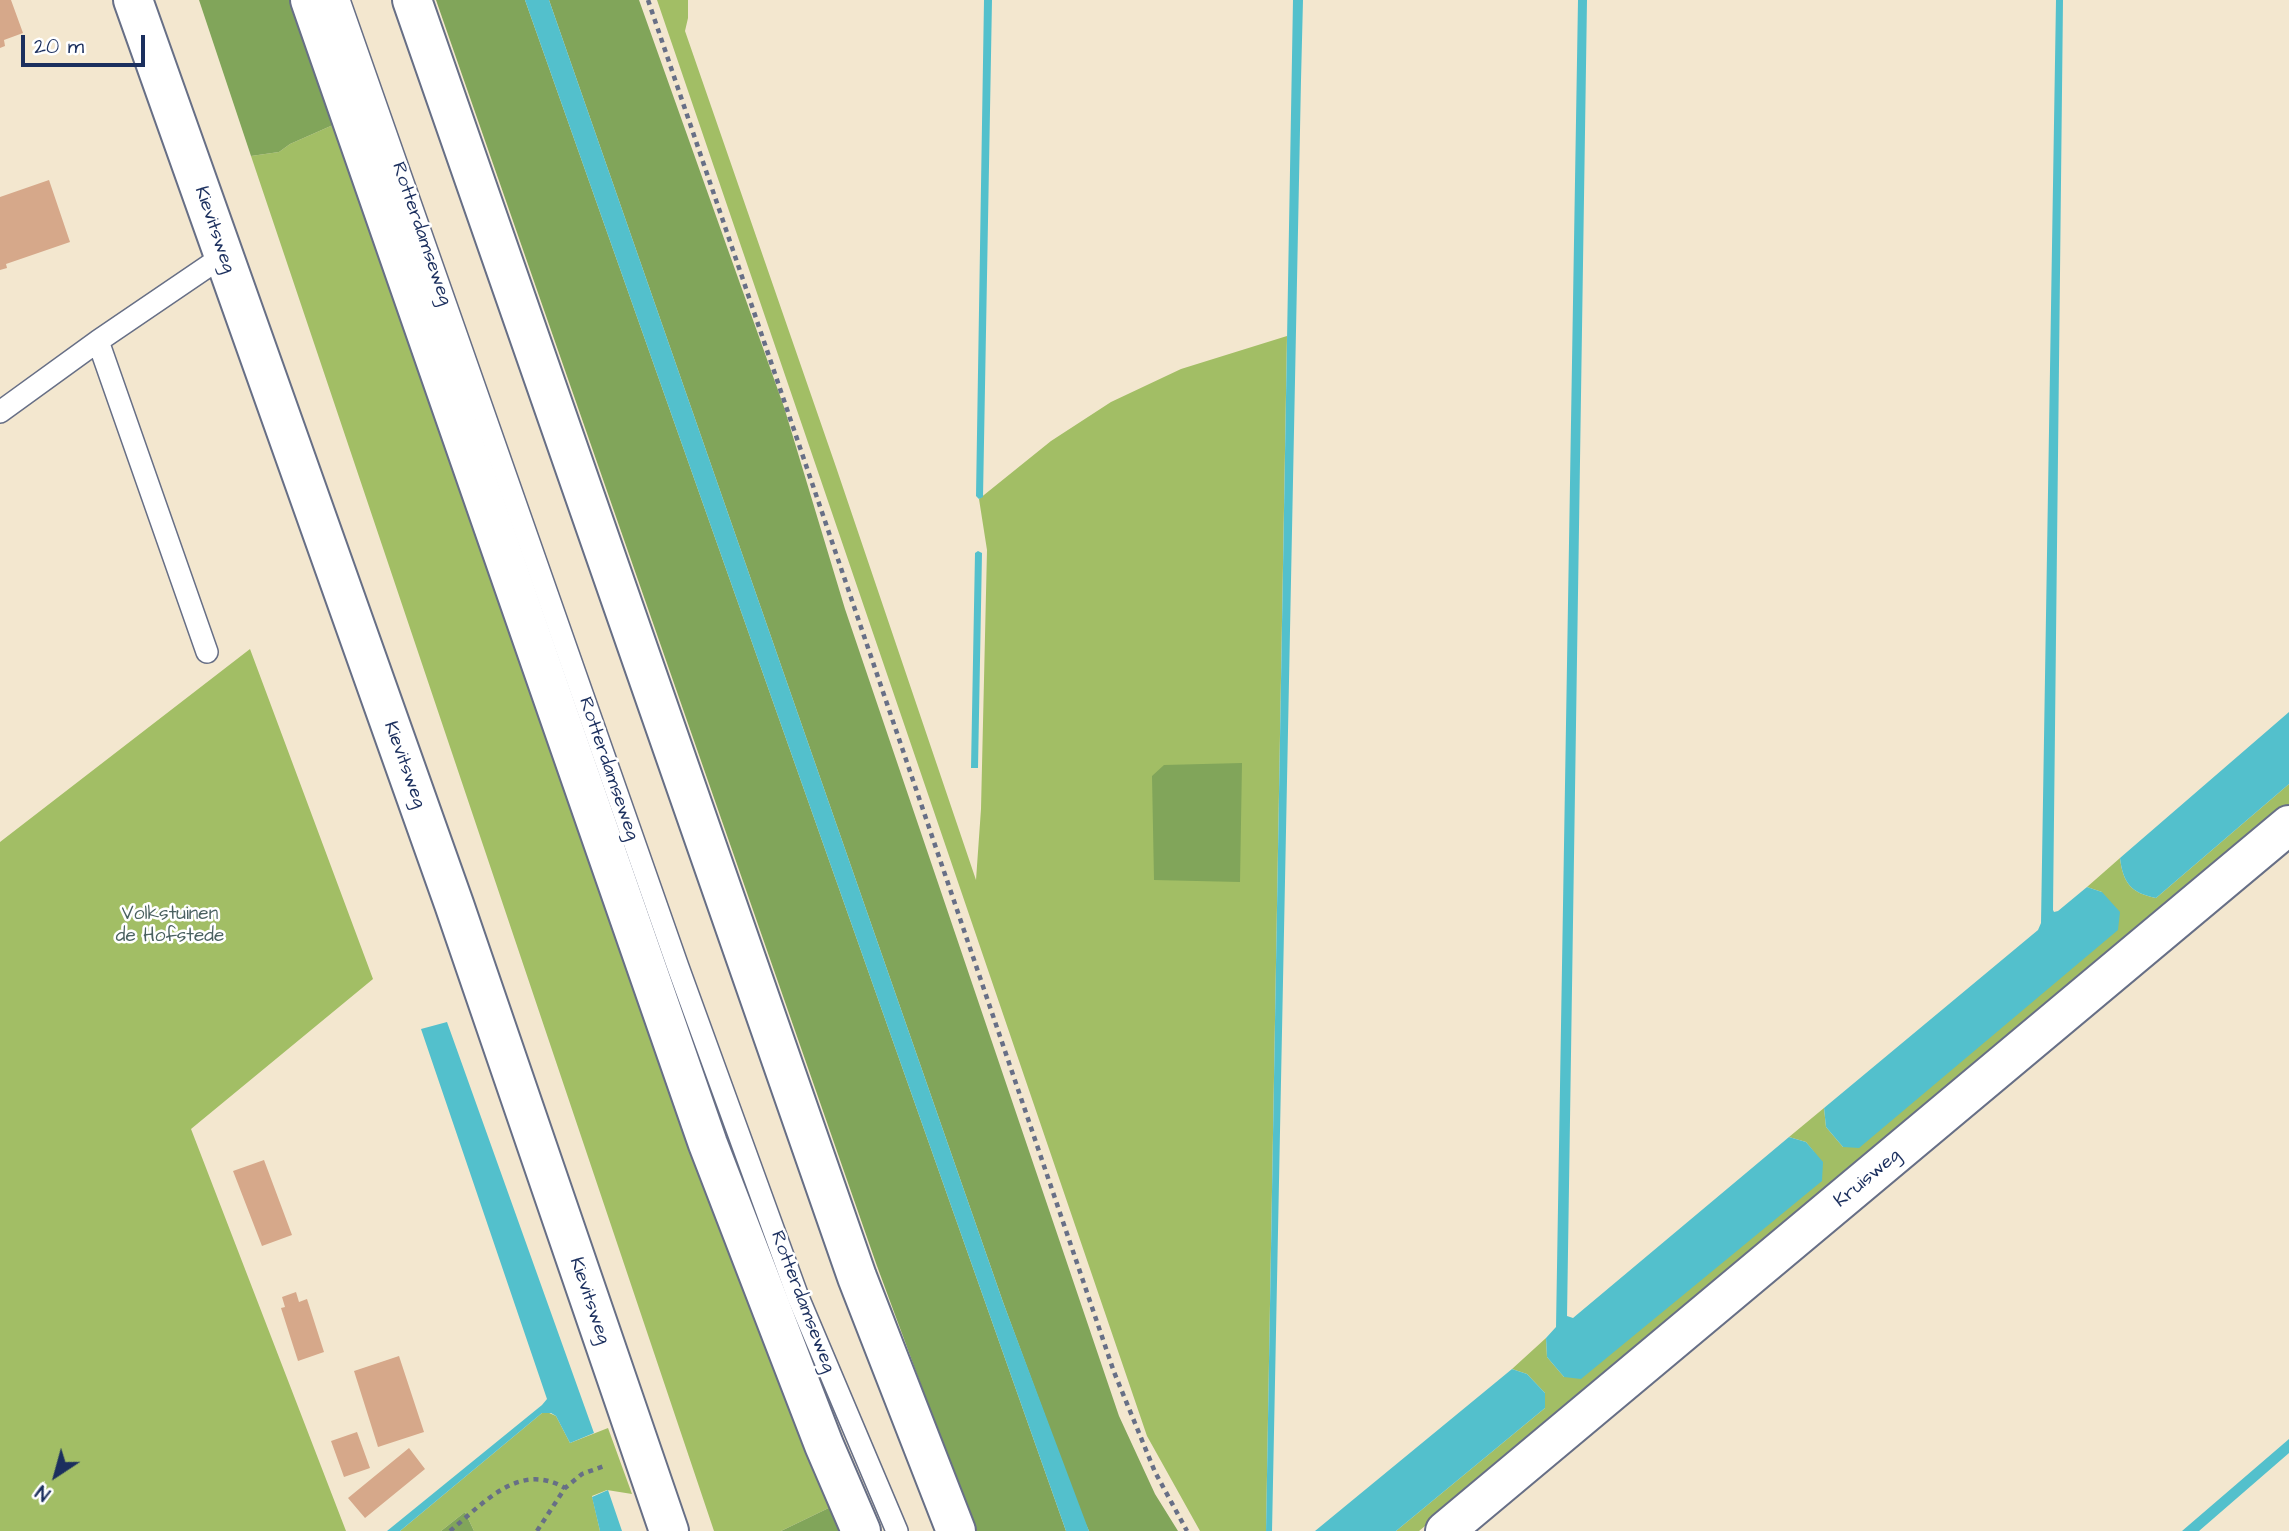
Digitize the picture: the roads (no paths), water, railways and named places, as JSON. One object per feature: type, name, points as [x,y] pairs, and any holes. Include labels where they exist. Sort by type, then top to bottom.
[{"type":"main road","name":"Kievitsweg","points":[[133,0],[454,904],[669,1531]]},
{"type":"main road","name":"Rotterdamseweg","points":[[310,0],[708,1144],[860,1531]]},
{"type":"main road","points":[[412,0],[857,1277],[956,1531]]},
{"type":"main road","name":"Kruisweg","points":[[1445,1531],[2289,825]]},
{"type":"lane","name":"Rotterdamseweg","points":[[339,0],[687,992],[798,1297],[897,1531]]},
{"type":"lane","points":[[0,412],[223,256]]},
{"type":"lane","points":[[99,341],[208,652]]},
{"type":"water","points":[[525,0],[549,0],[1003,1302],[1089,1531],[1066,1531]]},
{"type":"water","points":[[984,0],[992,0],[983,497],[979,499],[976,496]]},
{"type":"water","points":[[1293,0],[1303,0],[1272,1531],[1266,1531]]},
{"type":"water","points":[[1578,0],[1587,0],[1567,1316],[1573,1318],[1789,1137],[1806,1142],[1823,1162],[1822,1181],[1581,1379],[1564,1377],[1547,1357],[1546,1338],[1556,1327]]},
{"type":"water","points":[[2056,0],[2063,0],[2053,910],[2058,911],[2087,887],[2102,892],[2120,912],[2118,930],[1859,1148],[1843,1147],[1826,1127],[1824,1108],[2038,930],[2041,923]]},
{"type":"water","points":[[975,553],[982,553],[978,768],[971,768]]},
{"type":"water","points":[[2289,712],[2289,784],[2156,898],[2134,890],[2123,874],[2120,858]]},
{"type":"water","points":[[447,1022],[594,1433],[570,1443],[556,1416],[542,1413],[400,1531],[387,1531],[547,1399],[421,1029]]},
{"type":"water","points":[[1512,1369],[1527,1374],[1545,1393],[1545,1408],[1396,1531],[1315,1531]]},
{"type":"water","points":[[2289,1439],[2289,1453],[2199,1531],[2182,1531]]},
{"type":"water","points":[[608,1490],[622,1531],[600,1531],[592,1497]]},
{"type":"park label","name":"Volkstuinen de Hofstede","points":[[170,926]]}]
